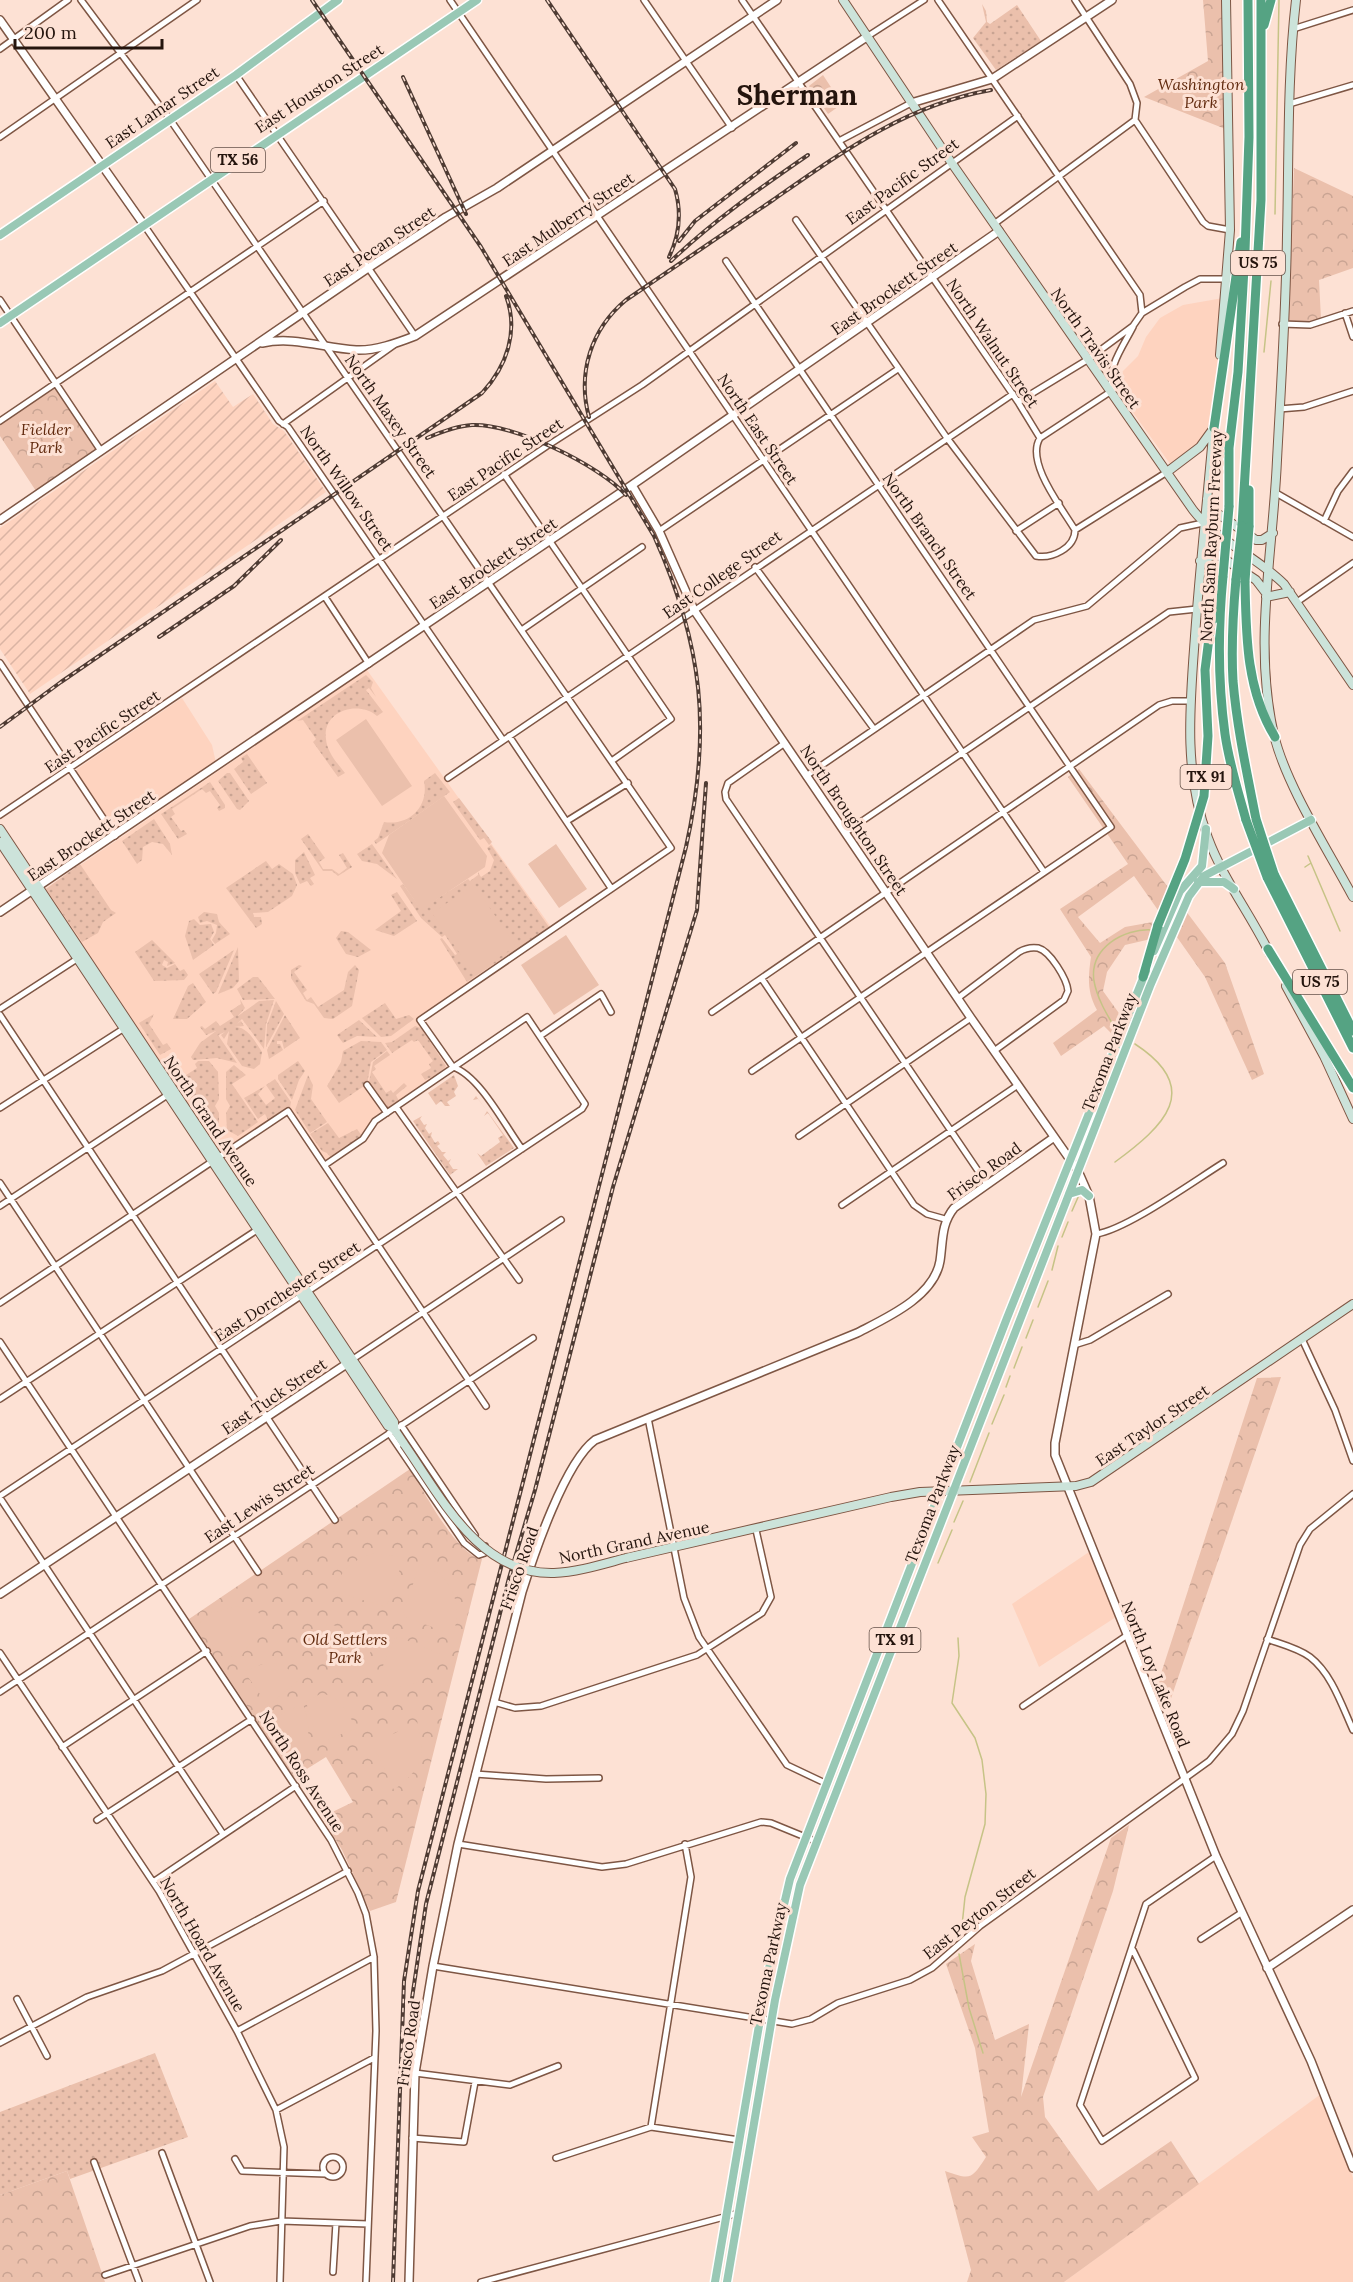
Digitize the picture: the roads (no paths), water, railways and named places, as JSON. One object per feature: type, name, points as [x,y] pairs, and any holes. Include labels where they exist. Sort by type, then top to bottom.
[{"type":"highway","name":"North Sam Rayburn Freeway","points":[[1248,0],[1247,195],[1238,372],[1230,448],[1229,507],[1221,602],[1223,719],[1233,775],[1271,875],[1353,1048]]},
{"type":"highway","name":"North Sam Rayburn Freeway","points":[[1251,819],[1233,680],[1232,630],[1241,580],[1245,527],[1261,200],[1262,0]]},
{"type":"highway","points":[[1262,33],[1271,0]]},
{"type":"highway","points":[[1214,428],[1247,195]]},
{"type":"highway","points":[[1241,580],[1252,683],[1264,718],[1275,737]]},
{"type":"highway","name":"TX 91","points":[[1143,977],[1158,925],[1189,848],[1204,796],[1208,736],[1205,670],[1211,622],[1221,602]]},
{"type":"highway","name":"North Sam Rayburn Freeway","points":[[1271,875],[1353,1031]]},
{"type":"highway","points":[[1268,949],[1353,1088]]},
{"type":"main road","name":"East Lamar Street","points":[[0,235],[169,118],[236,75],[338,0]]},
{"type":"main road","name":"East Houston Street","points":[[0,323],[277,133],[477,0]]},
{"type":"main road","name":"North Travis Street","points":[[843,0],[993,224],[1203,523],[1270,569],[1290,592],[1353,684]]},
{"type":"main road","name":"North Sam Rayburn Freeway","points":[[1226,0],[1230,230],[1214,428],[1200,561],[1190,701],[1191,763],[1206,829],[1221,865],[1324,1056],[1353,1119]]},
{"type":"main road","points":[[1296,0],[1289,104],[1287,261],[1282,324],[1276,493],[1266,595],[1264,666],[1275,737],[1311,820],[1353,897]]},
{"type":"main road","points":[[1167,472],[1200,447],[1214,428]]},
{"type":"main road","points":[[1206,498],[1217,513],[1256,540],[1262,540],[1273,532]]},
{"type":"main road","points":[[1200,561],[1217,554],[1256,580],[1266,595]]},
{"type":"main road","points":[[1266,595],[1290,592]]},
{"type":"main road","name":"Texoma Parkway","points":[[727,2282],[787,1937],[815,1841],[1137,1019],[1189,896],[1198,882],[1221,865],[1311,820]]},
{"type":"main road","name":"North Grand Avenue","points":[[0,829],[80,956],[350,1361],[394,1422],[395,1429],[404,1444],[471,1537],[502,1561],[529,1571],[552,1573],[756,1530],[891,1497],[939,1491]]},
{"type":"main road","name":"Texoma Parkway","points":[[715,2282],[778,1920],[805,1836],[1143,977],[1180,891],[1198,872],[1204,859],[1206,829]]},
{"type":"main road","name":"North Grand Avenue","points":[[0,842],[36,888]]},
{"type":"main road","points":[[1198,882],[1224,882],[1234,889]]},
{"type":"main road","points":[[1130,1011],[1137,1019]]},
{"type":"main road","points":[[1069,1194],[1082,1190],[1089,1196]]},
{"type":"main road","name":"East Taylor Street","points":[[939,1491],[1066,1486],[1091,1482],[1353,1304]]},
{"type":"street","points":[[0,49],[68,0]]},
{"type":"street","name":"North Maxey Street","points":[[81,0],[211,178],[302,314],[613,760],[671,848],[611,888]]},
{"type":"street","points":[[0,137],[197,0]]},
{"type":"street","name":"North East Street","points":[[450,0],[1044,872]]},
{"type":"street","points":[[644,0],[732,128]]},
{"type":"street","name":"North Walnut Street","points":[[742,0],[1013,394],[1040,438]]},
{"type":"street","name":"East Pecan Street","points":[[0,520],[368,268],[552,151],[777,0]]},
{"type":"street","points":[[868,36],[924,0]]},
{"type":"street","points":[[939,0],[1140,295],[1142,313]]},
{"type":"street","points":[[1075,0],[1130,84],[1137,103],[1135,120],[1203,222],[1208,226],[1230,230]]},
{"type":"street","points":[[839,141],[911,103],[992,79],[1112,0]]},
{"type":"street","points":[[1293,29],[1353,10]]},
{"type":"street","points":[[0,20],[144,225]]},
{"type":"street","name":"East Mulberry Street","points":[[283,424],[398,343],[415,336],[868,36]]},
{"type":"street","points":[[236,75],[415,336]]},
{"type":"street","points":[[1289,104],[1353,85]]},
{"type":"street","name":"East Pacific Street","points":[[0,815],[504,474],[689,352],[1018,116]]},
{"type":"street","points":[[993,224],[1135,120]]},
{"type":"street","points":[[0,421],[324,201]]},
{"type":"street","points":[[796,220],[947,438],[1036,556],[1043,557],[1059,552],[1071,543],[1075,530],[1167,472]]},
{"type":"street","name":"North Willow Street","points":[[144,225],[380,560],[503,740]]},
{"type":"street","name":"East Brockett Street","points":[[0,912],[490,582],[999,231]]},
{"type":"street","name":"North Branch Street","points":[[726,261],[1111,827],[1044,872]]},
{"type":"street","points":[[1118,403],[1109,382],[1111,372],[1133,326],[1142,313],[1200,279],[1227,279]]},
{"type":"street","points":[[0,300],[101,451]]},
{"type":"street","points":[[1282,324],[1310,325],[1353,310]]},
{"type":"street","points":[[1345,313],[1353,337]]},
{"type":"street","points":[[1018,402],[1087,360],[1133,326]]},
{"type":"street","points":[[259,343],[294,340],[358,350],[398,343]]},
{"type":"street","points":[[659,531],[898,369]]},
{"type":"street","points":[[1279,409],[1304,407],[1353,391]]},
{"type":"street","points":[[1075,530],[1037,464],[1037,444],[1040,438],[1110,392]]},
{"type":"street","name":"East College Street","points":[[448,777],[810,529],[1013,394]]},
{"type":"street","points":[[1324,521],[1338,491],[1353,471]]},
{"type":"street","points":[[504,474],[671,719],[613,760]]},
{"type":"street","name":"North Broughton Street","points":[[632,485],[659,531],[694,609],[958,999],[1078,1171]]},
{"type":"street","points":[[1276,493],[1353,537]]},
{"type":"street","points":[[1016,531],[1059,503]]},
{"type":"street","points":[[806,776],[1034,620],[1088,606],[1180,528],[1203,523]]},
{"type":"street","points":[[523,629],[642,548]]},
{"type":"street","points":[[1297,602],[1353,563]]},
{"type":"street","points":[[755,567],[874,729]]},
{"type":"street","points":[[325,597],[369,664]]},
{"type":"street","points":[[846,832],[1169,612],[1197,609]]},
{"type":"street","points":[[0,663],[116,836]]},
{"type":"street","points":[[712,1012],[1004,814],[1159,705],[1172,701],[1190,701]]},
{"type":"street","points":[[509,736],[611,888],[420,1020],[453,1068],[471,1077],[522,1149]]},
{"type":"street","points":[[785,743],[728,783],[724,792],[726,800],[987,1185]]},
{"type":"street","points":[[567,822],[628,783]]},
{"type":"street","points":[[752,1071],[1044,872]]},
{"type":"street","points":[[958,999],[1019,952],[1027,949],[1034,948],[1045,952],[1066,981],[1068,991],[1064,1000],[994,1051]]},
{"type":"street","points":[[0,1009],[80,956]]},
{"type":"street","points":[[762,979],[919,1209],[945,1219]]},
{"type":"street","points":[[325,1165],[363,1139],[375,1121],[527,1017],[540,1036],[601,994],[611,1012]]},
{"type":"street","points":[[0,1016],[335,1520]]},
{"type":"street","points":[[799,1136],[971,1018]]},
{"type":"street","points":[[0,1108],[127,1026]]},
{"type":"street","name":"East Dorchester Street","points":[[0,1497],[582,1109],[585,1104],[540,1036]]},
{"type":"street","points":[[367,1085],[387,1113]]},
{"type":"street","points":[[842,1205],[1018,1085]]},
{"type":"street","points":[[0,1206],[171,1092]]},
{"type":"street","points":[[396,1107],[519,1280]]},
{"type":"street","points":[[0,1303],[288,1111],[486,1406]]},
{"type":"street","name":"Frisco Road","points":[[409,2282],[415,2073],[433,1966],[458,1844],[531,1564],[579,1454],[595,1440],[857,1333],[884,1319],[926,1289],[935,1277],[945,1219],[954,1208],[1053,1138]]},
{"type":"street","points":[[1096,1234],[1105,1233],[1130,1220],[1223,1163]]},
{"type":"street","name":"North Loy Lake Road","points":[[1078,1171],[1089,1196],[1096,1234],[1054,1443],[1055,1455],[1216,1856],[1311,2061],[1353,2168]]},
{"type":"street","points":[[0,1183],[258,1572]]},
{"type":"street","name":"East Tuck Street","points":[[0,1594],[561,1220]]},
{"type":"street","points":[[0,1399],[261,1227]]},
{"type":"street","points":[[1074,1345],[1090,1340],[1168,1294]]},
{"type":"street","name":"East Lewis Street","points":[[0,1692],[468,1379],[533,1338]]},
{"type":"street","points":[[1302,1339],[1335,1410],[1353,1461]]},
{"type":"street","name":"North Ross Avenue","points":[[0,1342],[296,1786],[348,1871],[366,1914],[374,1957],[374,2058],[366,2282]]},
{"type":"street","points":[[648,1418],[687,1609],[707,1650],[787,1765],[825,1783]]},
{"type":"street","points":[[395,1429],[485,1546],[482,1556],[464,1543],[395,1429]]},
{"type":"street","name":"East Peyton Street","points":[[433,1966],[771,2022],[800,2024],[838,2003],[889,1988],[932,1968],[980,1926],[1209,1761],[1235,1729],[1299,1545],[1310,1529],[1353,1494]]},
{"type":"street","points":[[0,1497],[223,1834]]},
{"type":"street","points":[[494,1702],[515,1708],[541,1706],[707,1650],[762,1613],[769,1604],[770,1589],[756,1530]]},
{"type":"street","points":[[1023,1706],[1126,1636]]},
{"type":"street","points":[[1267,1639],[1309,1656],[1318,1665],[1330,1680],[1353,1730]]},
{"type":"street","points":[[62,1747],[207,1651]]},
{"type":"street","name":"North Hoard Avenue","points":[[0,1653],[153,1882],[237,2031],[276,2110],[284,2147],[280,2282]]},
{"type":"street","points":[[97,1820],[252,1719]]},
{"type":"street","points":[[475,1774],[546,1779],[599,1778]]},
{"type":"street","points":[[153,1882],[296,1786]]},
{"type":"street","points":[[458,1844],[602,1867],[626,1864],[684,1844],[761,1822],[771,1823],[815,1841]]},
{"type":"street","points":[[651,2127],[691,1877],[684,1844]]},
{"type":"street","points":[[1133,1950],[1195,2079],[1102,2141],[1080,2105],[1133,1950],[1146,1904],[1216,1856]]},
{"type":"street","points":[[0,2043],[87,1997],[140,1981],[348,1871]]},
{"type":"street","points":[[1267,1968],[1353,1910]]},
{"type":"street","points":[[1201,1939],[1241,1913]]},
{"type":"street","points":[[237,2031],[374,1957]]},
{"type":"street","points":[[17,1999],[47,2056]]},
{"type":"street","points":[[276,2110],[374,2058]]},
{"type":"street","points":[[415,2073],[510,2085],[558,2066]]},
{"type":"street","points":[[412,2138],[464,2142],[475,2082]]},
{"type":"street","points":[[556,2158],[651,2127],[739,2140]]},
{"type":"street","points":[[162,2153],[210,2282]]},
{"type":"street","points":[[235,2159],[242,2171],[326,2174]]},
{"type":"street","points":[[94,2162],[139,2282]]},
{"type":"street","points":[[480,2282],[739,2213]]},
{"type":"street","points":[[105,2275],[250,2226],[281,2221],[368,2224]]},
{"type":"street","points":[[333,2272],[336,2223]]},
{"type":"waterway","points":[[1275,214],[1279,0]]},
{"type":"waterway","points":[[1264,352],[1271,281]]},
{"type":"waterway","points":[[1308,856],[1340,931]]},
{"type":"waterway","points":[[1305,867],[1311,863]]},
{"type":"waterway","points":[[1115,1028],[1095,987],[1094,969],[1097,959],[1111,942],[1120,937],[1130,932],[1152,930]]},
{"type":"waterway","points":[[1115,1162],[1148,1135],[1161,1121],[1169,1106],[1172,1092],[1168,1076],[1156,1061],[1135,1044]]},
{"type":"waterway","points":[[1072,1211],[1079,1195]]},
{"type":"waterway","points":[[1062,1237],[1068,1222]]},
{"type":"waterway","points":[[1052,1270],[1058,1246]]},
{"type":"waterway","points":[[1038,1307],[1048,1281]]},
{"type":"waterway","points":[[1026,1338],[1033,1320]]},
{"type":"waterway","points":[[1014,1368],[1022,1347]]},
{"type":"waterway","points":[[1006,1387],[1010,1376]]},
{"type":"waterway","points":[[992,1424],[1004,1395]]},
{"type":"waterway","points":[[970,1482],[989,1433]]},
{"type":"waterway","points":[[954,1522],[963,1501]]},
{"type":"waterway","points":[[938,1563],[952,1530]]},
{"type":"waterway","points":[[958,1638],[959,1656],[952,1703],[975,1738],[982,1760],[986,1794],[985,1824],[965,1897],[961,1935]]},
{"type":"waterway","points":[[959,1954],[969,2008],[983,2053]]},
{"type":"railway","points":[[312,0],[481,247],[654,536],[671,576],[693,651],[700,726],[699,764],[686,847],[418,1891],[404,1981],[393,2282]]},
{"type":"railway","points":[[547,0],[675,189],[679,207],[679,223],[676,240],[669,257]]},
{"type":"railway","points":[[403,77],[466,214]]},
{"type":"railway","points":[[589,417],[585,384],[590,353],[604,324],[626,300],[824,165],[876,133],[931,107],[991,90]]},
{"type":"railway","points":[[679,241],[695,221],[796,143]]},
{"type":"railway","points":[[671,261],[720,219],[808,155]]},
{"type":"railway","points":[[0,727],[61,682],[482,393],[498,371],[508,348],[511,322],[506,296]]},
{"type":"railway","points":[[427,438],[454,428],[472,425],[510,431],[532,438],[576,459],[613,483],[626,495]]},
{"type":"railway","points":[[159,637],[234,586],[281,540]]},
{"type":"railway","points":[[411,2005],[426,1904],[509,1578],[535,1490],[613,1187],[697,910],[706,783]]},
{"type":"district","name":"Sherman","points":[[797,95]]},
{"type":"park label","name":"Washington Park","points":[[1201,93]]},
{"type":"park label","name":"Fielder Park","points":[[46,438]]},
{"type":"park label","name":"Old Settlers Park","points":[[345,1648]]}]
